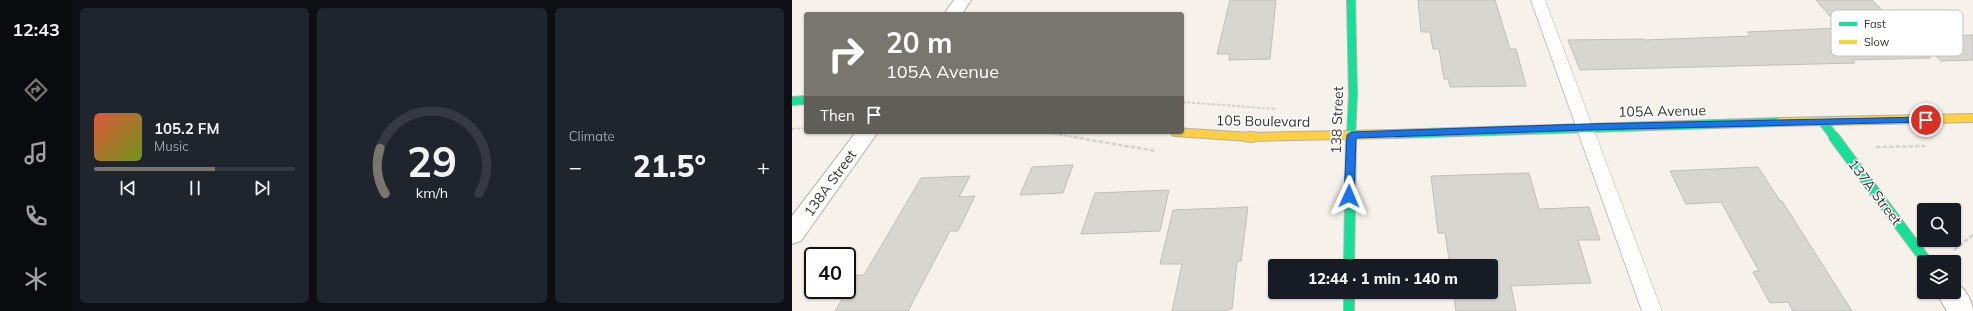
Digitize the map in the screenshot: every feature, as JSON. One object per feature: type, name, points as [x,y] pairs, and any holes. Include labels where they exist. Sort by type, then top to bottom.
[{"type":"street","points":[[954,12],[963,0]]},
{"type":"street","name":"138 Street","points":[[1349,259],[1349,181],[1353,94],[1351,0]]},
{"type":"street","points":[[792,101],[804,100]]},
{"type":"street","name":"105A Avenue","points":[[1351,135],[1585,127],[1973,118]]},
{"type":"street","name":"137A Street","points":[[1823,122],[1922,255]]},
{"type":"street","name":"105 Boulevard","points":[[1184,132],[1270,136],[1351,135]]},
{"type":"street","name":"138A Street","points":[[792,234],[866,134]]},
{"type":"street","points":[[1349,299],[1349,311]]},
{"type":"street","points":[[1954,299],[1963,311]]},
{"type":"lane","points":[[1538,0],[1652,311]]},
{"type":"path","points":[[1184,102],[1277,109]]},
{"type":"path","points":[[792,129],[804,128]]},
{"type":"path","points":[[1951,253],[1973,235]]},
{"type":"building","points":[[1230,0],[1276,0],[1270,59],[1229,60],[1230,54],[1217,54]]},
{"type":"building","points":[[1418,0],[1495,0],[1510,49],[1516,49],[1526,86],[1450,87],[1448,79],[1444,79],[1439,49],[1433,49],[1430,32],[1421,32]]},
{"type":"building","points":[[1816,0],[1872,0],[1882,10],[1831,10],[1831,18]]},
{"type":"building","points":[[1831,28],[1831,56],[1929,56],[1931,58],[1852,60],[1855,63],[1580,70],[1568,40],[1644,40],[1751,36],[1747,32]]},
{"type":"building","points":[[1963,35],[1973,35],[1973,60],[1941,61],[1936,56],[1963,56]]},
{"type":"building","points":[[1073,165],[1063,193],[1020,195],[1032,167]]},
{"type":"building","points":[[1758,167],[1780,201],[1782,201],[1852,311],[1793,311],[1788,302],[1770,303],[1753,272],[1759,271],[1721,202],[1686,204],[1670,171]]},
{"type":"building","points":[[1529,173],[1539,209],[1589,207],[1600,240],[1578,240],[1591,283],[1511,286],[1516,311],[1456,311],[1454,299],[1498,299],[1498,259],[1449,259],[1445,233],[1438,233],[1431,176]]},
{"type":"building","points":[[970,176],[959,197],[975,196],[958,231],[950,231],[908,311],[835,311],[842,299],[856,299],[856,277],[857,275],[864,275],[921,178]]},
{"type":"building","points":[[1169,190],[1160,231],[1081,234],[1095,193]]},
{"type":"building","points":[[1248,207],[1241,261],[1237,262],[1232,309],[1228,309],[1227,311],[1172,311],[1182,264],[1160,264],[1173,210]]},
{"type":"traffic: fast","points":[[1349,259],[1349,181],[1353,94],[1351,0]]},
{"type":"traffic: fast","points":[[792,101],[804,100]]},
{"type":"traffic: fast","points":[[1393,134],[1780,122]]},
{"type":"traffic: fast","points":[[1823,122],[1922,255]]},
{"type":"traffic: fast","points":[[1349,299],[1349,311]]},
{"type":"traffic: slow","points":[[1780,122],[1973,118]]},
{"type":"traffic: slow","points":[[1184,133],[1250,137],[1393,134]]},
{"type":"route","points":[[1349,196],[1351,135],[1585,127],[1926,120]]}]
